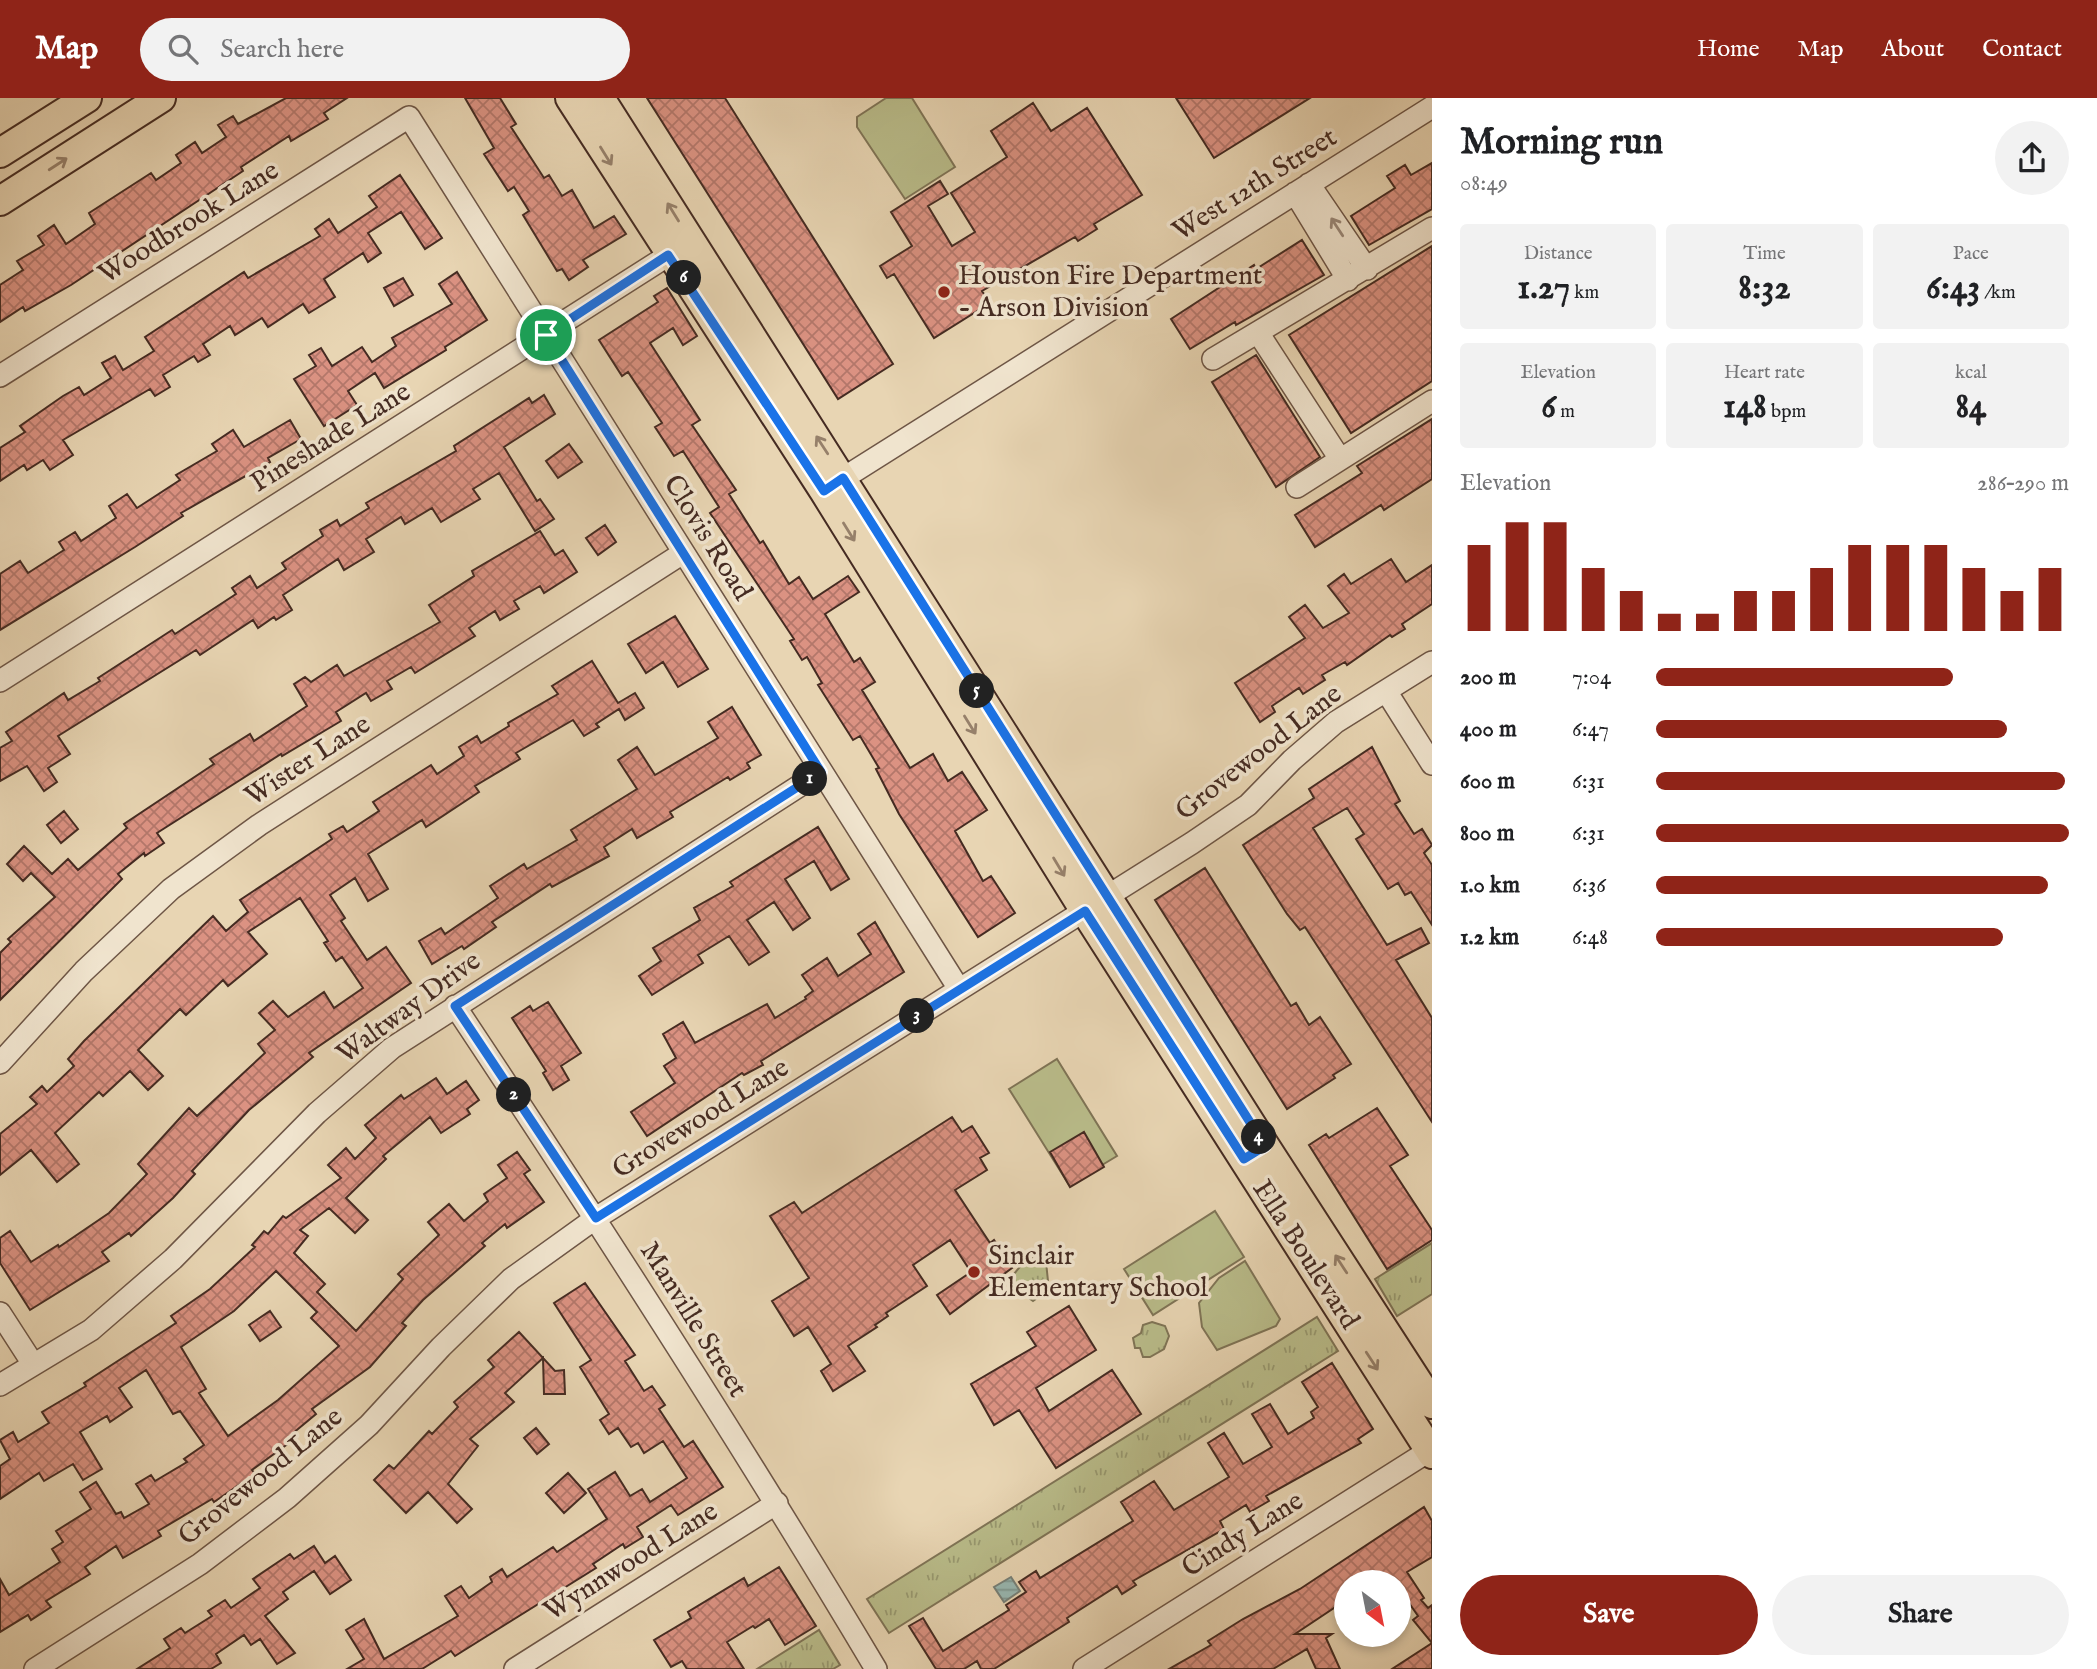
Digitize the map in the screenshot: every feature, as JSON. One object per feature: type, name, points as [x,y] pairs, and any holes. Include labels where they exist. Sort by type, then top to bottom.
[{"type":"main road","points":[[0,153],[87,98]]},
{"type":"main road","points":[[0,201],[161,98]]},
{"type":"main road","name":"Ella Boulevard","points":[[570,98],[680,248],[833,484],[1254,1153],[1431,1451]]},
{"type":"main road","name":"Ella Boulevard","points":[[600,98],[680,248]]},
{"type":"main road","name":"Ella Boulevard","points":[[1254,1153],[1432,1404]]},
{"type":"street","name":"West 12th Street","points":[[833,484],[1432,107]]},
{"type":"street","name":"Clovis Road","points":[[409,117],[959,989]]},
{"type":"street","name":"Woodbrook Lane","points":[[0,376],[409,117]]},
{"type":"street","points":[[1302,189],[1367,269]]},
{"type":"street","points":[[1302,189],[1348,280]]},
{"type":"street","points":[[1213,359],[1259,334],[1432,228]]},
{"type":"street","name":"Pineshade Lane","points":[[0,681],[680,248]]},
{"type":"street","points":[[1259,334],[1340,459]]},
{"type":"street","points":[[1297,487],[1432,401]]},
{"type":"street","name":"Wister Lane","points":[[0,1063],[84,971],[171,889],[259,825],[684,553]]},
{"type":"street","name":"Grovewood Lane","points":[[35,1669],[200,1564],[287,1499],[369,1425],[441,1347],[510,1279],[596,1218],[1096,904],[1248,805],[1292,760],[1336,722],[1432,662]]},
{"type":"street","points":[[1386,691],[1432,764]]},
{"type":"street","name":"Waltway Drive","points":[[0,1385],[90,1329],[173,1259],[317,1113],[392,1048],[821,772]]},
{"type":"street","name":"Manville Street","points":[[455,1006],[596,1218],[777,1503],[876,1669]]},
{"type":"street","points":[[0,1313],[33,1364]]},
{"type":"street","name":"Cindy Lane","points":[[1084,1669],[1431,1451]]},
{"type":"street","name":"Wynnwood Lane","points":[[515,1669],[777,1503]]},
{"type":"green space","points":[[886,98],[912,98],[955,167],[905,199],[857,127],[857,117]]},
{"type":"green space","points":[[1057,1059],[1117,1156],[1069,1185],[1009,1089]]},
{"type":"green space","points":[[1215,1211],[1244,1257],[1153,1315],[1124,1269]]},
{"type":"green space","points":[[1432,1243],[1432,1294],[1397,1316],[1375,1279]]},
{"type":"green space","points":[[1038,1256],[1046,1262],[1048,1281],[1035,1291],[1037,1298],[1033,1301],[1014,1287],[1013,1275],[1024,1262]]},
{"type":"green space","points":[[1245,1261],[1280,1319],[1276,1326],[1217,1350],[1202,1327],[1199,1303],[1219,1278]]},
{"type":"green space","points":[[1317,1317],[1338,1351],[889,1633],[867,1599]]},
{"type":"green space","points":[[1152,1322],[1165,1326],[1169,1336],[1164,1349],[1150,1357],[1143,1357],[1140,1348],[1135,1348],[1133,1338],[1141,1333],[1143,1325]]},
{"type":"green space","points":[[819,1630],[840,1665],[833,1669],[757,1669]]},
{"type":"water","points":[[1011,1577],[1020,1591],[1004,1602],[994,1587]]},
{"type":"building","points":[[286,98],[347,98],[324,113],[328,119],[291,141],[289,136],[241,167],[243,171],[71,285],[25,311],[23,307],[0,322],[0,285],[23,270],[17,261],[44,245],[38,236],[54,225],[66,244],[95,224],[89,213],[151,173],[156,180],[181,163],[176,155],[195,142],[202,153],[226,137],[218,125],[233,116],[238,124]]},
{"type":"building","points":[[465,98],[500,98],[516,124],[511,127],[544,178],[549,175],[562,196],[572,190],[594,228],[614,216],[626,234],[583,260],[588,267],[569,280],[562,269],[557,271],[523,215],[529,211],[514,187],[508,191],[484,154],[494,148]]},
{"type":"building","points":[[647,98],[725,98],[893,364],[838,399]]},
{"type":"building","points":[[1176,98],[1310,98],[1214,158]]},
{"type":"building","points":[[1033,103],[1051,131],[1087,108],[1142,195],[1094,224],[1097,229],[1078,241],[1075,237],[982,291],[990,303],[934,338],[894,274],[887,278],[880,266],[912,246],[891,212],[940,181],[948,194],[928,206],[952,246],[975,232],[951,193],[1007,157],[991,131]]},
{"type":"building","points":[[1432,163],[1432,209],[1369,245],[1351,216],[1395,188],[1387,176],[1405,165],[1411,175]]},
{"type":"building","points":[[400,175],[442,238],[425,249],[401,212],[368,233],[381,253],[368,262],[363,253],[324,279],[335,297],[309,313],[303,304],[268,327],[262,318],[235,335],[230,326],[203,344],[210,355],[198,362],[194,356],[163,375],[170,387],[155,396],[150,389],[63,440],[73,455],[50,470],[43,460],[27,470],[24,465],[0,481],[0,448],[25,432],[20,426],[63,396],[79,387],[84,395],[111,378],[102,363],[115,356],[123,370],[154,351],[145,337],[244,272],[248,278],[320,236],[315,229],[329,219],[338,233],[377,207],[369,196]]},
{"type":"building","points":[[1302,240],[1324,275],[1190,349],[1171,319],[1254,265],[1256,269]]},
{"type":"building","points":[[1432,246],[1432,381],[1351,433],[1289,335]]},
{"type":"building","points":[[457,272],[487,320],[445,347],[446,350],[384,388],[375,373],[348,391],[357,405],[324,426],[294,379],[316,366],[309,355],[321,348],[332,366],[362,347],[372,362],[396,346],[392,338],[452,304],[439,284]]},
{"type":"building","points":[[403,278],[413,295],[394,306],[384,288]]},
{"type":"building","points":[[667,288],[697,336],[683,345],[673,328],[650,343],[700,420],[692,425],[736,490],[729,494],[760,543],[763,541],[789,584],[799,577],[813,599],[848,576],[859,592],[825,614],[854,662],[860,658],[875,682],[862,690],[910,768],[933,754],[948,781],[962,772],[987,810],[955,831],[983,881],[991,876],[1015,913],[978,937],[899,814],[876,769],[879,768],[860,736],[853,740],[818,685],[822,683],[807,657],[802,660],[790,641],[794,639],[710,513],[719,507],[683,451],[674,456],[655,427],[662,423],[628,372],[622,376],[599,340],[658,302],[654,296]]},
{"type":"building","points":[[1256,355],[1320,457],[1276,487],[1212,382]]},
{"type":"building","points":[[544,395],[555,414],[504,447],[537,501],[540,499],[554,519],[535,531],[499,473],[473,489],[480,499],[441,522],[432,508],[405,524],[401,517],[366,539],[374,552],[344,570],[338,559],[283,595],[292,610],[276,620],[274,617],[258,628],[253,620],[200,655],[196,650],[58,736],[70,754],[48,768],[57,782],[44,791],[27,766],[0,781],[0,748],[12,741],[6,732],[64,693],[68,700],[100,681],[98,678],[172,630],[175,634],[236,594],[232,588],[250,576],[257,588],[286,569],[282,563],[323,536],[320,530],[337,520],[340,526],[369,508],[366,503],[456,451],[454,446],[529,398],[532,403]]},
{"type":"building","points":[[1432,419],[1432,479],[1384,510],[1381,505],[1315,547],[1295,515],[1362,473],[1357,466]]},
{"type":"building","points":[[290,420],[301,439],[268,458],[270,462],[181,513],[183,516],[0,630],[0,574],[20,561],[28,573],[64,550],[59,542],[75,532],[81,541],[116,518],[109,506],[127,494],[137,508],[180,480],[176,475],[217,451],[212,444],[233,430],[244,447]]},
{"type":"building","points":[[569,444],[582,462],[558,478],[546,461]]},
{"type":"building","points":[[605,525],[616,542],[598,555],[586,538]]},
{"type":"building","points":[[540,531],[555,555],[563,550],[577,572],[544,593],[540,586],[514,601],[519,609],[500,620],[495,611],[469,628],[475,636],[415,673],[411,667],[387,681],[392,689],[371,701],[366,693],[336,712],[341,721],[282,756],[281,754],[157,833],[164,843],[145,856],[144,853],[118,874],[122,879],[0,1000],[0,953],[11,942],[8,939],[55,897],[31,873],[23,881],[7,864],[24,846],[52,874],[68,859],[78,870],[127,828],[124,824],[214,764],[210,759],[250,734],[254,741],[307,706],[294,684],[305,677],[311,682],[337,665],[344,676],[440,622],[429,605],[474,576],[472,571]]},
{"type":"building","points":[[1391,559],[1406,582],[1432,565],[1432,604],[1402,624],[1405,629],[1392,637],[1390,635],[1347,665],[1345,662],[1322,675],[1325,680],[1303,694],[1299,688],[1272,706],[1275,712],[1260,722],[1235,683],[1305,638],[1289,617],[1305,605],[1323,628],[1349,613],[1328,586],[1344,574],[1351,584]]},
{"type":"building","points":[[675,616],[708,669],[678,687],[663,662],[646,673],[628,644]]},
{"type":"building","points":[[592,661],[618,703],[635,693],[644,708],[625,720],[619,709],[596,724],[599,727],[584,736],[573,720],[516,753],[520,759],[475,786],[479,792],[426,827],[422,820],[368,854],[388,889],[368,901],[355,878],[330,895],[345,918],[341,921],[367,960],[386,947],[411,983],[309,1053],[313,1057],[249,1110],[192,1171],[195,1174],[173,1198],[131,1236],[129,1233],[102,1252],[109,1261],[30,1310],[0,1263],[0,1238],[10,1231],[31,1262],[58,1245],[59,1247],[109,1213],[147,1174],[138,1164],[189,1108],[197,1116],[265,1053],[258,1044],[275,1030],[259,1013],[273,1001],[288,1017],[324,992],[334,1008],[363,988],[342,957],[336,961],[324,943],[328,941],[300,898],[248,932],[267,954],[228,986],[223,980],[186,1015],[180,1009],[138,1050],[163,1076],[148,1090],[130,1071],[103,1096],[99,1092],[55,1133],[79,1164],[57,1182],[31,1150],[0,1175],[0,1134],[37,1104],[30,1097],[42,1086],[47,1092],[74,1066],[68,1059],[84,1041],[213,916],[226,931],[248,912],[240,900],[332,839],[329,834],[343,826],[347,832],[379,811],[373,802],[431,765],[437,774],[464,756],[459,747],[477,736],[481,743],[509,726],[508,723],[558,694],[552,686]]},
{"type":"building","points":[[732,707],[761,755],[747,763],[750,768],[730,780],[728,777],[670,812],[673,817],[637,838],[632,829],[604,847],[609,856],[552,887],[550,884],[492,922],[496,927],[464,949],[462,946],[432,964],[419,941],[441,928],[445,934],[498,898],[490,886],[524,864],[527,869],[577,840],[571,830],[637,789],[618,760],[637,747],[655,775],[718,738],[708,722]]},
{"type":"building","points":[[1372,747],[1400,801],[1395,804],[1414,834],[1422,829],[1432,845],[1424,853],[1432,865],[1432,925],[1411,892],[1405,895],[1398,883],[1388,889],[1356,839],[1364,834],[1347,808],[1313,828],[1387,945],[1421,928],[1429,943],[1396,960],[1432,1018],[1432,1122],[1305,927],[1300,930],[1287,914],[1243,845],[1314,798],[1309,789]]},
{"type":"building","points":[[64,811],[78,829],[61,843],[47,825]]},
{"type":"building","points":[[818,827],[849,879],[831,890],[814,861],[785,879],[810,918],[793,930],[774,902],[747,920],[769,952],[749,965],[729,936],[698,955],[703,963],[652,995],[639,976],[661,961],[653,948],[700,920],[694,908],[733,886],[730,882]]},
{"type":"building","points":[[1205,868],[1291,1006],[1296,1003],[1309,1025],[1320,1017],[1351,1064],[1333,1075],[1335,1078],[1287,1109],[1155,900]]},
{"type":"building","points":[[875,922],[904,972],[761,1061],[763,1065],[744,1075],[742,1073],[647,1136],[631,1112],[675,1083],[664,1066],[676,1058],[663,1034],[683,1022],[695,1043],[767,1004],[775,1018],[806,999],[813,991],[802,975],[827,958],[838,976],[871,954],[858,934]]},
{"type":"building","points":[[548,1002],[581,1053],[561,1066],[569,1080],[553,1090],[543,1073],[546,1071],[512,1018],[530,1006],[533,1011]]},
{"type":"building","points":[[436,1078],[447,1094],[466,1081],[479,1100],[467,1109],[470,1114],[441,1133],[430,1117],[383,1156],[386,1159],[346,1198],[368,1220],[355,1233],[329,1208],[300,1230],[308,1236],[294,1253],[325,1284],[317,1292],[356,1331],[403,1279],[398,1274],[439,1235],[428,1222],[449,1204],[464,1221],[488,1201],[484,1194],[507,1178],[498,1165],[517,1152],[530,1170],[524,1174],[544,1202],[507,1228],[505,1224],[482,1243],[485,1246],[423,1300],[402,1323],[406,1326],[370,1367],[312,1409],[316,1414],[292,1434],[296,1438],[252,1470],[255,1474],[214,1502],[212,1499],[158,1531],[161,1536],[123,1558],[116,1546],[85,1567],[90,1574],[46,1601],[51,1607],[31,1620],[28,1615],[0,1632],[0,1579],[9,1595],[60,1562],[52,1549],[63,1542],[56,1531],[91,1509],[80,1492],[96,1482],[116,1514],[121,1512],[124,1518],[149,1504],[136,1484],[151,1475],[155,1481],[187,1462],[184,1459],[204,1445],[180,1411],[173,1414],[146,1370],[119,1388],[132,1407],[110,1422],[107,1416],[80,1432],[102,1469],[83,1480],[73,1464],[44,1481],[39,1473],[0,1499],[0,1466],[10,1459],[0,1440],[13,1432],[18,1442],[49,1423],[42,1412],[86,1386],[84,1383],[176,1323],[171,1316],[210,1289],[255,1247],[252,1245],[264,1231],[268,1234],[283,1216],[286,1218],[341,1178],[328,1165],[346,1148],[355,1159],[376,1138],[365,1125],[401,1095],[404,1099]],"holes":[[[276,1271],[317,1312],[311,1318],[339,1346],[278,1400],[228,1436],[199,1393],[206,1389],[181,1347],[234,1311]]]},
{"type":"building","points":[[1377,1108],[1408,1155],[1390,1166],[1432,1230],[1432,1240],[1387,1269],[1309,1145],[1326,1134],[1329,1138]]},
{"type":"building","points":[[952,1117],[962,1132],[972,1126],[989,1153],[980,1158],[987,1170],[955,1190],[990,1243],[994,1240],[1012,1268],[950,1314],[937,1295],[971,1272],[950,1240],[913,1265],[927,1286],[886,1313],[888,1316],[875,1325],[877,1327],[848,1346],[865,1371],[833,1391],[821,1371],[831,1364],[808,1327],[794,1336],[772,1301],[809,1278],[770,1216],[794,1202],[802,1213]]},
{"type":"building","points":[[1084,1132],[1104,1167],[1070,1187],[1050,1152]]},
{"type":"building","points":[[585,1283],[635,1355],[625,1361],[644,1391],[652,1386],[665,1405],[659,1409],[684,1447],[693,1441],[723,1487],[678,1515],[671,1505],[637,1527],[643,1537],[625,1548],[623,1544],[593,1564],[596,1568],[455,1656],[451,1651],[422,1669],[347,1669],[364,1659],[346,1630],[364,1619],[384,1659],[458,1616],[445,1596],[461,1586],[469,1598],[492,1582],[490,1577],[502,1569],[507,1577],[553,1547],[557,1552],[607,1519],[588,1489],[615,1472],[630,1496],[642,1489],[650,1502],[687,1478],[663,1441],[644,1453],[638,1443],[631,1447],[618,1428],[609,1434],[600,1420],[609,1414],[580,1367],[591,1360],[554,1303]]},
{"type":"building","points":[[1069,1306],[1096,1350],[1036,1388],[1049,1411],[1112,1370],[1141,1414],[1056,1468],[1019,1410],[994,1425],[971,1384],[1036,1346],[1027,1332]]},
{"type":"building","points":[[270,1311],[281,1327],[260,1341],[249,1325]]},
{"type":"building","points":[[519,1332],[543,1358],[505,1393],[514,1402],[470,1439],[478,1446],[448,1484],[472,1509],[457,1523],[428,1492],[406,1513],[374,1480],[389,1465],[394,1469],[429,1431],[432,1434],[458,1407],[454,1402],[494,1367],[488,1360]]},
{"type":"building","points":[[543,1358],[555,1371],[564,1370],[565,1394],[544,1394]]},
{"type":"building","points":[[1332,1363],[1373,1429],[1358,1439],[1361,1443],[1266,1496],[1269,1501],[1250,1512],[1246,1505],[1220,1521],[1224,1529],[1133,1581],[1136,1585],[1122,1594],[1117,1586],[1067,1618],[1069,1622],[994,1669],[981,1669],[977,1661],[964,1669],[936,1669],[909,1626],[923,1618],[943,1651],[1009,1610],[1006,1605],[1026,1592],[1019,1582],[1036,1571],[1040,1578],[1133,1521],[1121,1502],[1154,1481],[1174,1510],[1229,1477],[1208,1443],[1224,1433],[1243,1464],[1272,1447],[1252,1414],[1270,1404],[1288,1434],[1314,1418],[1311,1412],[1318,1407],[1302,1382]]},
{"type":"building","points":[[536,1428],[549,1444],[537,1454],[524,1438]]},
{"type":"building","points":[[568,1473],[586,1493],[564,1513],[546,1493]]},
{"type":"building","points":[[1424,1507],[1432,1521],[1432,1557],[1410,1570],[1334,1570],[1334,1608],[1295,1634],[1332,1634],[1326,1638],[1340,1669],[1316,1669],[1307,1649],[1273,1669],[1169,1669],[1211,1645],[1208,1641],[1243,1619],[1300,1589]]},
{"type":"building","points":[[314,1546],[325,1563],[335,1556],[351,1580],[330,1594],[314,1571],[283,1592],[288,1599],[265,1616],[295,1653],[277,1664],[260,1639],[251,1645],[244,1635],[216,1654],[221,1663],[211,1669],[137,1669],[170,1648],[164,1639],[181,1628],[185,1633],[212,1616],[208,1611],[225,1600],[231,1608],[260,1588],[253,1579],[290,1554],[294,1559]]},
{"type":"building","points":[[779,1567],[816,1626],[785,1645],[769,1619],[755,1628],[753,1626],[727,1642],[744,1669],[687,1669],[682,1661],[671,1667],[654,1640],[691,1618],[688,1612],[744,1578],[748,1586]]},
{"type":"building","points":[[1411,1578],[1424,1598],[1421,1600],[1428,1608],[1432,1605],[1432,1643],[1413,1620],[1418,1616],[1411,1606]]},
{"type":"building","points":[[1432,1643],[1432,1669],[1392,1669]]},
{"type":"place","name":"Houston Fire Department - Arson Division","points":[[944,292]]},
{"type":"place","name":"Sinclair Elementary School","points":[[974,1272]]},
{"type":"route","points":[[668,255],[824,491],[843,478],[1265,1146],[1244,1159],[1085,911],[596,1218],[455,1006],[821,772],[546,335],[668,255]]}]
